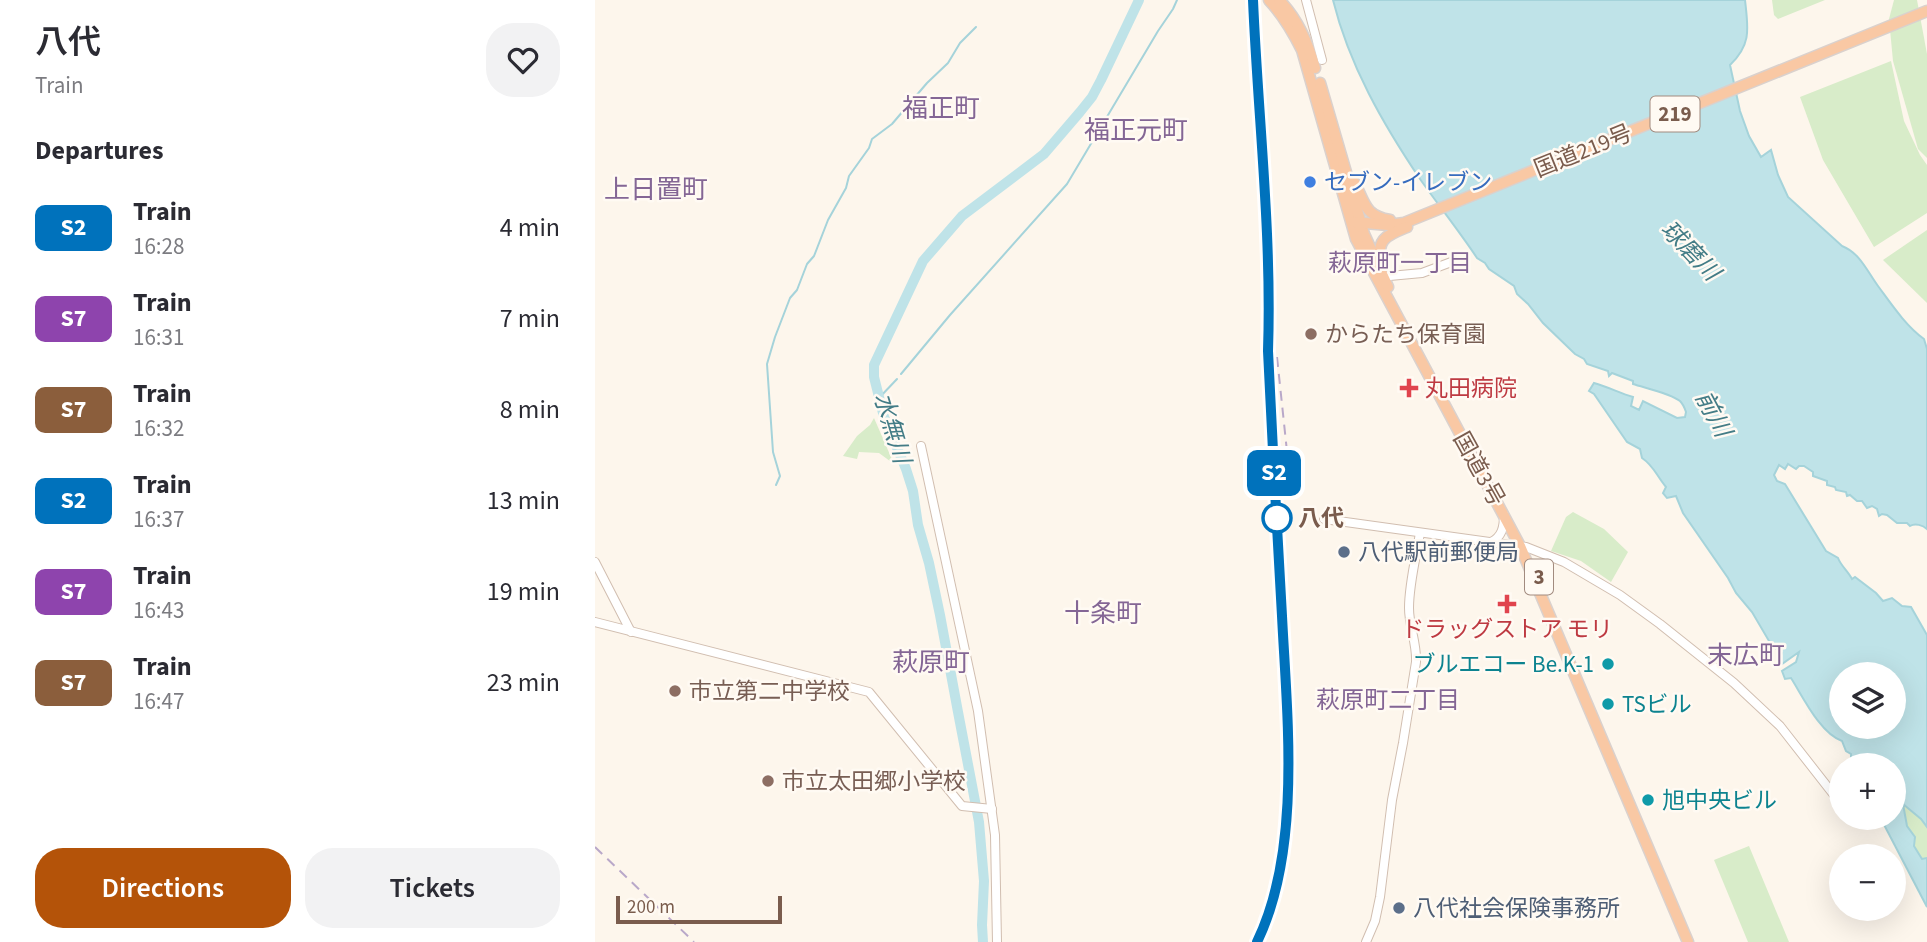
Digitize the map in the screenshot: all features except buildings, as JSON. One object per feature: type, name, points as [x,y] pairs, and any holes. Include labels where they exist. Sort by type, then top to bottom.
[{"type":"highway","name":"国道3号","points":[[1269,0],[1283,16],[1302,50],[1356,222]]},
{"type":"highway","name":"国道3号","points":[[1279,0],[1297,22],[1306,39],[1341,158],[1356,222],[1356,239],[1380,277],[1523,546],[1694,942]]},
{"type":"highway","name":"国道219号","points":[[1356,222],[1388,225],[1420,218],[1926,11]]},
{"type":"highway","points":[[1341,158],[1367,210],[1380,218],[1404,223]]},
{"type":"highway","points":[[1380,277],[1380,247],[1383,240],[1420,218]]},
{"type":"highway","name":"国道3号","points":[[1523,546],[1688,942]]},
{"type":"street","points":[[1306,0],[1322,60]]},
{"type":"street","points":[[1380,277],[1422,273],[1454,261]]},
{"type":"street","points":[[921,446],[978,711],[997,886],[997,942]]},
{"type":"street","points":[[1324,519],[1523,546],[1564,562],[1620,596],[1717,668],[1780,726],[1829,789]]},
{"type":"street","points":[[1494,542],[1507,537],[1509,521]]},
{"type":"street","points":[[1494,542],[1509,521]]},
{"type":"street","points":[[1366,942],[1375,921],[1380,897],[1392,800],[1416,662],[1417,650],[1409,621],[1409,605],[1420,533]]},
{"type":"street","points":[[595,562],[631,632]]},
{"type":"street","points":[[595,622],[869,692],[963,806],[988,809]]},
{"type":"green space","points":[[1772,0],[1825,0],[1778,19],[1774,15]]},
{"type":"green space","points":[[1894,0],[1917,0],[1927,54],[1927,158],[1918,149],[1893,61],[1889,19]]},
{"type":"green space","points":[[1891,61],[1904,121],[1927,165],[1927,213],[1874,247],[1823,160],[1800,97]]},
{"type":"green space","points":[[1927,230],[1927,303],[1883,260]]},
{"type":"green space","points":[[874,418],[894,464],[879,453],[859,452],[857,459],[843,456]]},
{"type":"green space","points":[[1573,512],[1604,529],[1628,552],[1611,582],[1581,561],[1551,551],[1566,517]]},
{"type":"green space","points":[[1906,785],[1927,807],[1927,907],[1906,867],[1906,844],[1894,844],[1887,830],[1906,830]]},
{"type":"green space","points":[[1749,846],[1789,942],[1748,942],[1714,860]]},
{"type":"water","points":[[1333,0],[1745,0],[1747,35],[1742,50],[1730,65],[1740,111],[1749,136],[1761,157],[1771,150],[1788,197],[1858,258],[1899,315],[1924,339],[1927,349],[1927,529],[1919,525],[1897,523],[1887,515],[1879,516],[1877,509],[1872,506],[1867,508],[1862,501],[1827,485],[1827,481],[1813,476],[1813,472],[1804,466],[1796,469],[1788,464],[1785,469],[1779,465],[1774,475],[1777,481],[1785,484],[1826,551],[1838,558],[1852,579],[1855,577],[1883,601],[1892,598],[1902,606],[1911,607],[1927,635],[1927,827],[1906,806],[1906,753],[1849,753],[1838,739],[1906,739],[1906,662],[1829,662],[1829,733],[1819,723],[1791,678],[1785,679],[1782,671],[1796,662],[1799,652],[1782,664],[1779,659],[1782,653],[1769,641],[1752,612],[1736,593],[1683,513],[1676,496],[1667,498],[1663,493],[1666,487],[1642,458],[1640,449],[1627,442],[1594,394],[1589,391],[1594,383],[1633,397],[1631,406],[1639,410],[1643,401],[1677,418],[1685,417],[1682,403],[1612,373],[1609,376],[1608,371],[1587,364],[1543,323],[1517,294],[1514,286],[1477,258],[1393,137],[1348,48]]},
{"type":"water","points":[[1906,820],[1915,837],[1914,846],[1922,859],[1927,858],[1927,907],[1906,867],[1906,844],[1894,844],[1887,830],[1906,830]]},
{"type":"waterway","name":"水無川","points":[[983,942],[984,881],[979,822],[940,615],[918,525],[913,491],[884,417],[874,377],[874,365],[923,261],[962,216],[1044,154],[1080,112],[1101,80],[1139,0]]},
{"type":"waterway","points":[[901,374],[1067,184],[1177,0]]},
{"type":"waterway","points":[[776,485],[780,476],[773,452],[767,364],[790,298],[797,290],[807,264],[814,256],[849,176],[869,148],[872,139],[892,124],[948,63],[960,43],[976,27]]},
{"type":"waterway","points":[[879,398],[897,379]]},
{"type":"railway","points":[[1253,0],[1269,286],[1268,351],[1286,692],[1288,780],[1280,866],[1271,906],[1257,942]]},
{"type":"railway","points":[[1277,357],[1288,461]]},
{"type":"railway","points":[[595,847],[694,942]]},
{"type":"train","name":"S2","points":[[1253,0],[1266,227],[1268,351],[1289,769],[1282,853],[1269,911],[1257,942]]},
{"type":"place","name":"セブン-イレブン","points":[[1310,182]]},
{"type":"place","name":"からたち保育園","points":[[1311,334]]},
{"type":"place","name":"丸田病院","points":[[1409,388]]},
{"type":"place","name":"八代","points":[[1277,518]]},
{"type":"place","name":"八代駅前郵便局","points":[[1344,552]]},
{"type":"place","name":"ドラッグストア モリ","points":[[1507,604]]},
{"type":"place","name":"ブルエコー Be.K-1","points":[[1608,664]]},
{"type":"place","name":"市立第二中学校","points":[[675,691]]},
{"type":"place","name":"TSビル","points":[[1608,704]]},
{"type":"place","name":"市立太田郷小学校","points":[[768,781]]},
{"type":"place","name":"旭中央ビル","points":[[1648,800]]},
{"type":"place","name":"八代社会保険事務所","points":[[1399,908]]},
{"type":"district","name":"福正町","points":[[941,108]]},
{"type":"district","name":"福正元町","points":[[1136,130]]},
{"type":"district","name":"上日置町","points":[[656,189]]},
{"type":"district","name":"萩原町一丁目","points":[[1400,263]]},
{"type":"district","name":"十条町","points":[[1103,613]]},
{"type":"district","name":"末広町","points":[[1746,655]]},
{"type":"district","name":"萩原町","points":[[931,662]]},
{"type":"district","name":"萩原町二丁目","points":[[1388,700]]},
{"type":"water label","name":"球磨川","points":[[1690,251]]},
{"type":"water label","name":"前川","points":[[1713,414]]}]
